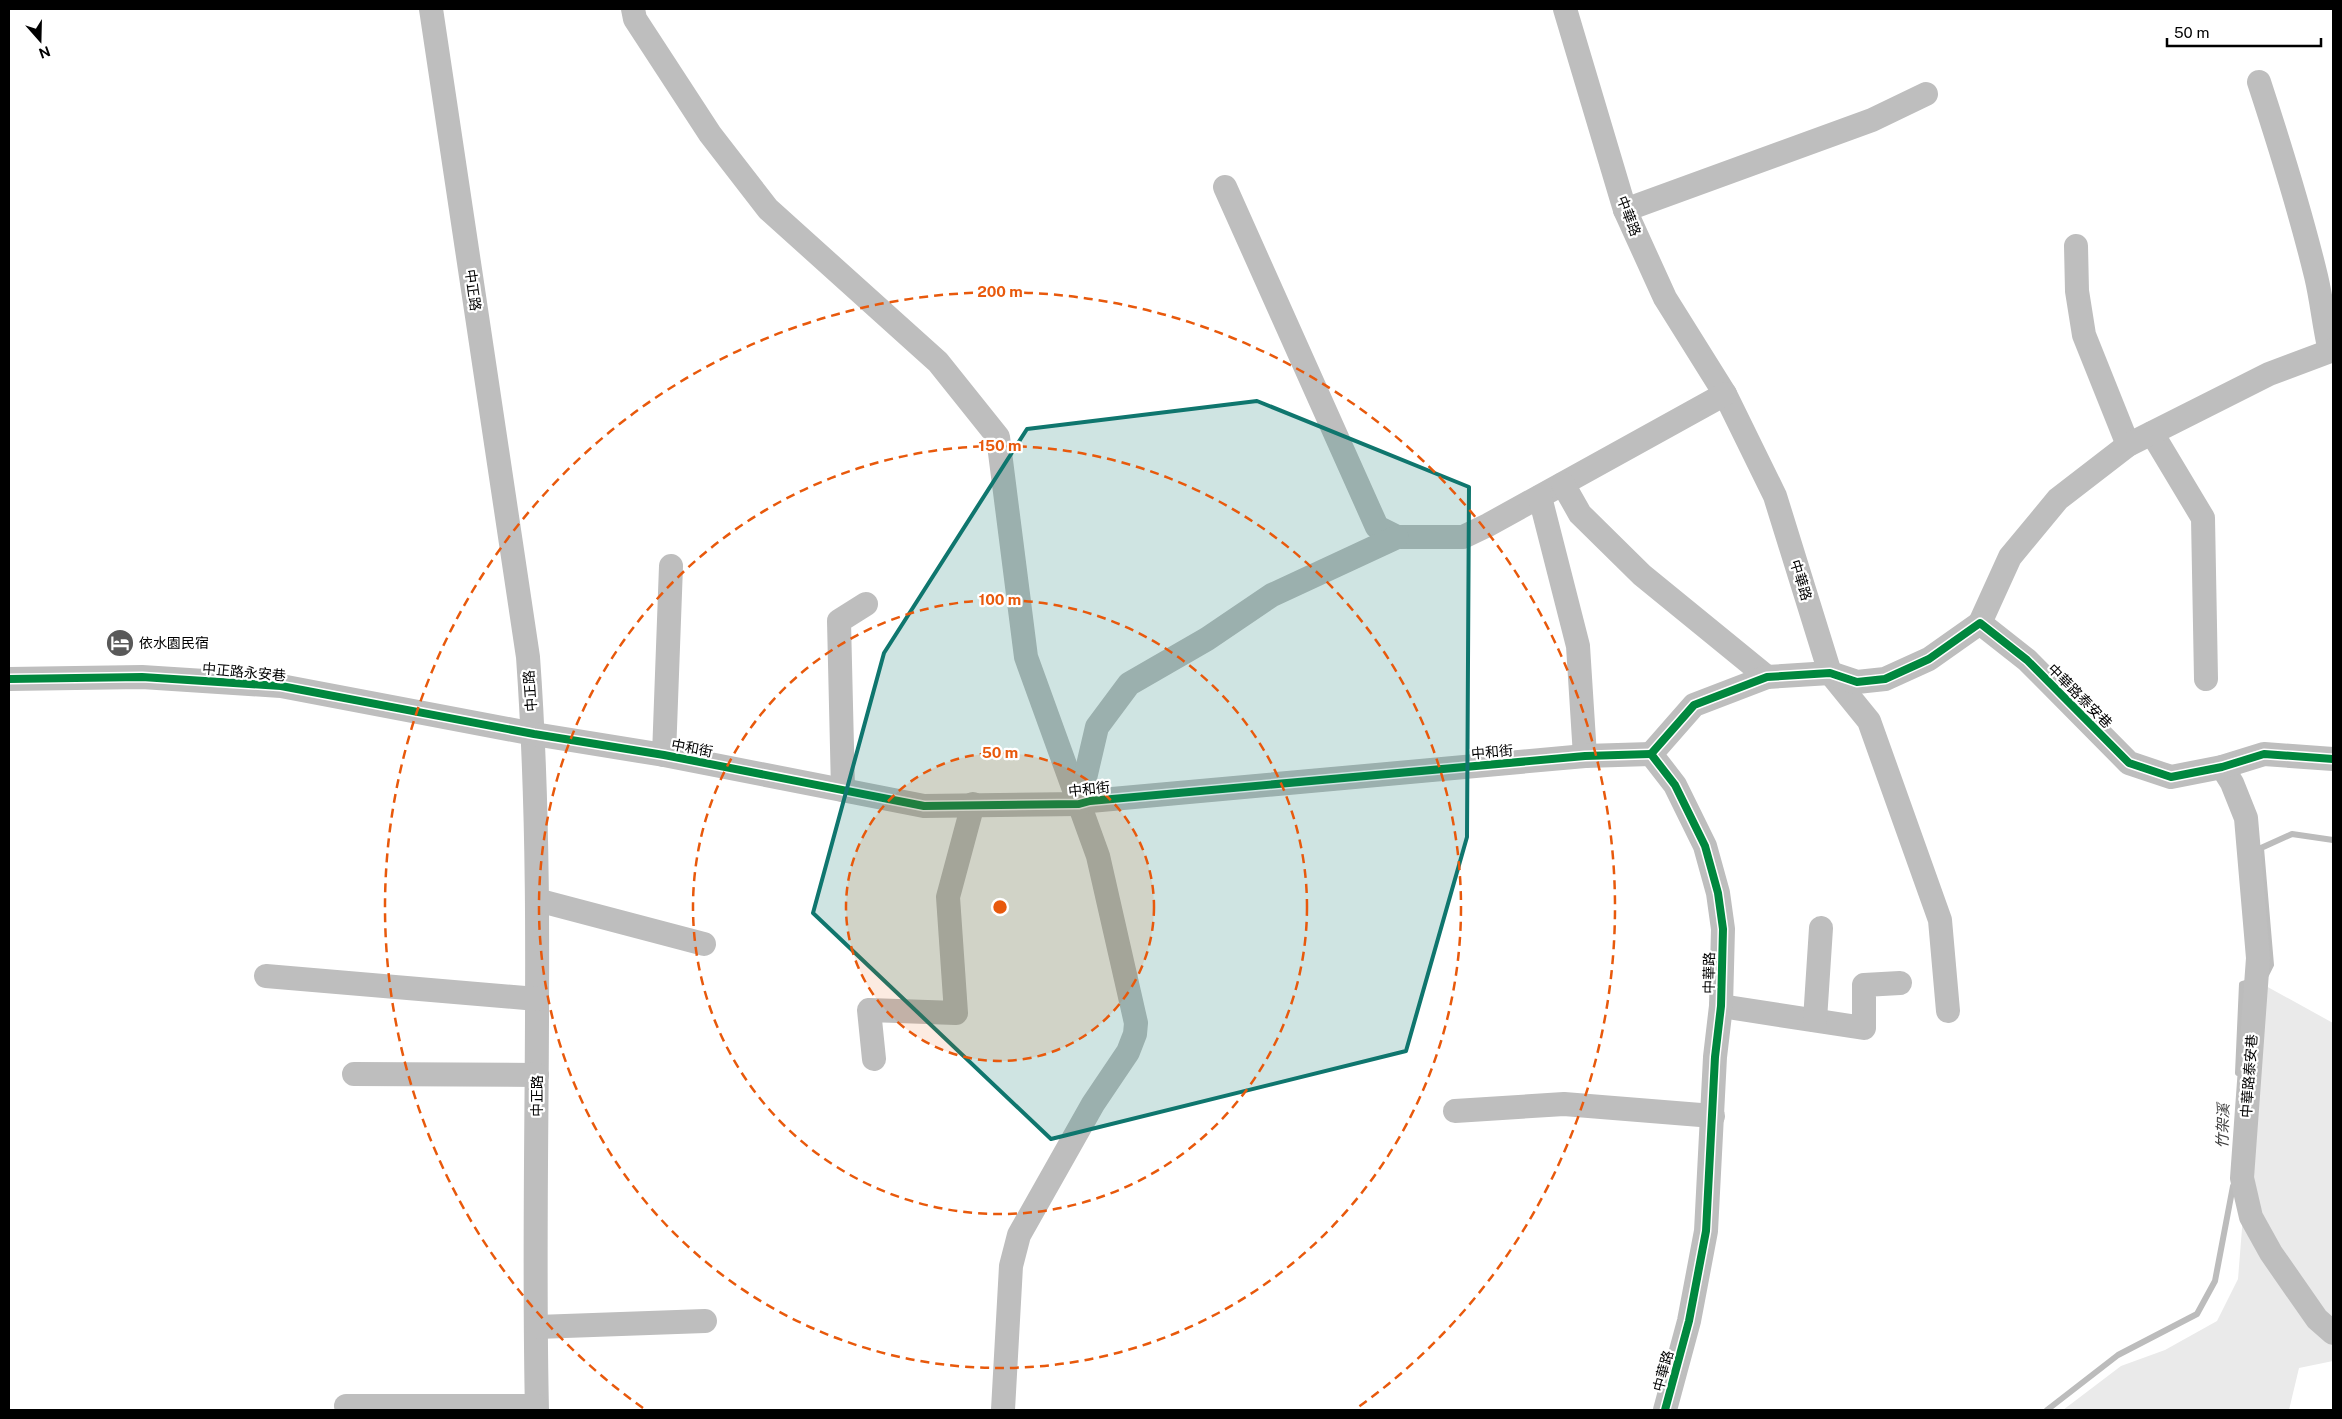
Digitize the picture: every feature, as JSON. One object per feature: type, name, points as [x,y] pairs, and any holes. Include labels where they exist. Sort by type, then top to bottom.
[{"type":"street","name":"中正路","points":[[431,9],[528,656],[534,734],[537,900],[536,1408]]},
{"type":"street","points":[[633,9],[635,19],[710,134],[768,209],[938,362],[998,437],[1026,657],[1080,804],[1100,866],[1136,1023],[1135,1034],[1128,1052],[1093,1104],[1019,1235],[1011,1266],[1003,1410]]},
{"type":"street","name":"中華路","points":[[1565,9],[1625,210],[1664,298],[1725,394],[1775,496],[1830,673]]},
{"type":"street","points":[[1651,754],[1694,705],[1767,678],[1830,673],[1857,682],[1886,679],[1929,659],[1980,623],[2010,557],[2058,498],[2128,445],[2269,374],[2332,351],[2323,324],[2317,279],[2294,191],[2259,82]]},
{"type":"street","points":[[1625,210],[1872,120],[1926,94]]},
{"type":"street","points":[[1225,187],[1377,526],[1397,537]]},
{"type":"street","points":[[2076,246],[2076,291],[2084,335],[2128,445]]},
{"type":"street","points":[[1080,804],[1097,727],[1129,684],[1206,639],[1272,595],[1397,537],[1463,537],[1540,497],[1725,394]]},
{"type":"street","points":[[2152,433],[2203,518],[2206,679]]},
{"type":"street","points":[[1563,484],[1580,514],[1642,575],[1767,678]]},
{"type":"street","points":[[1540,497],[1578,646],[1585,756]]},
{"type":"street","points":[[664,755],[670,566]]},
{"type":"street","points":[[843,790],[839,621],[866,604]]},
{"type":"street","name":"中華路泰安巷","points":[[1980,623],[2027,660],[2129,763],[2171,777],[2222,767],[2264,754],[2333,759]]},
{"type":"street","points":[[1830,673],[1869,721],[1916,848],[1940,920],[1948,1011]]},
{"type":"street","name":"中正路永安巷","points":[[9,679],[142,677],[281,686],[534,734]]},
{"type":"street","name":"中和街","points":[[534,734],[664,755],[924,806],[1080,804],[1090,801],[1585,756],[1651,754]]},
{"type":"street","name":"中華路","points":[[1651,754],[1675,785],[1705,846],[1718,893],[1722,929],[1721,1006],[1706,1232],[1689,1321],[1665,1410]]},
{"type":"street","name":"中華路泰安巷","points":[[2222,767],[2232,783],[2246,818],[2256,979],[2242,1178],[2251,1217],[2271,1252],[2317,1319],[2333,1333]]},
{"type":"street","points":[[874,1059],[869,1010],[956,1013],[948,897],[973,804]]},
{"type":"street","points":[[537,900],[704,944]]},
{"type":"street","points":[[1815,1020],[1821,928]]},
{"type":"street","points":[[266,976],[537,999]]},
{"type":"street","points":[[1721,1006],[1864,1028],[1864,985],[1900,983]]},
{"type":"street","points":[[354,1074],[537,1075]]},
{"type":"street","points":[[1455,1111],[1564,1104],[1713,1116]]},
{"type":"street","points":[[537,1326],[705,1321]]},
{"type":"street","points":[[346,1406],[536,1408]]},
{"type":"highlighted area","points":[[1257,401],[1469,487],[1467,837],[1406,1051],[1051,1139],[813,913],[884,653],[1027,429]]},
{"type":"shaded area","points":[[2246,975],[2333,1023],[2333,1361],[2299,1368],[2289,1410],[2063,1410],[2121,1366],[2165,1350],[2217,1321],[2238,1279],[2247,1166]]},
{"type":"waterway","name":"竹架溪","points":[[2266,975],[2271,965],[2261,848],[2292,834],[2333,840]]},
{"type":"waterway","name":"竹架溪","points":[[2238,1073],[2242,984],[2252,981]]},
{"type":"waterway","name":"竹架溪","points":[[2047,1410],[2118,1355],[2197,1314],[2215,1281],[2233,1186]]},
{"type":"cycle path","points":[[1665,1410],[1689,1321],[1706,1231],[1715,1057],[1721,1006],[1723,929],[1718,893],[1705,846],[1675,785],[1651,754],[1694,705],[1767,677],[1830,673],[1857,682],[1885,679],[1929,659],[1980,623],[2027,660],[2129,763],[2171,777],[2222,767],[2264,754],[2333,759]]},
{"type":"cycle path","points":[[9,679],[142,677],[281,686],[534,734],[664,755],[924,806],[1079,804],[1090,801],[1585,756],[1651,754]]},
{"type":"place","name":"依水園民宿","points":[[120,643]]}]
